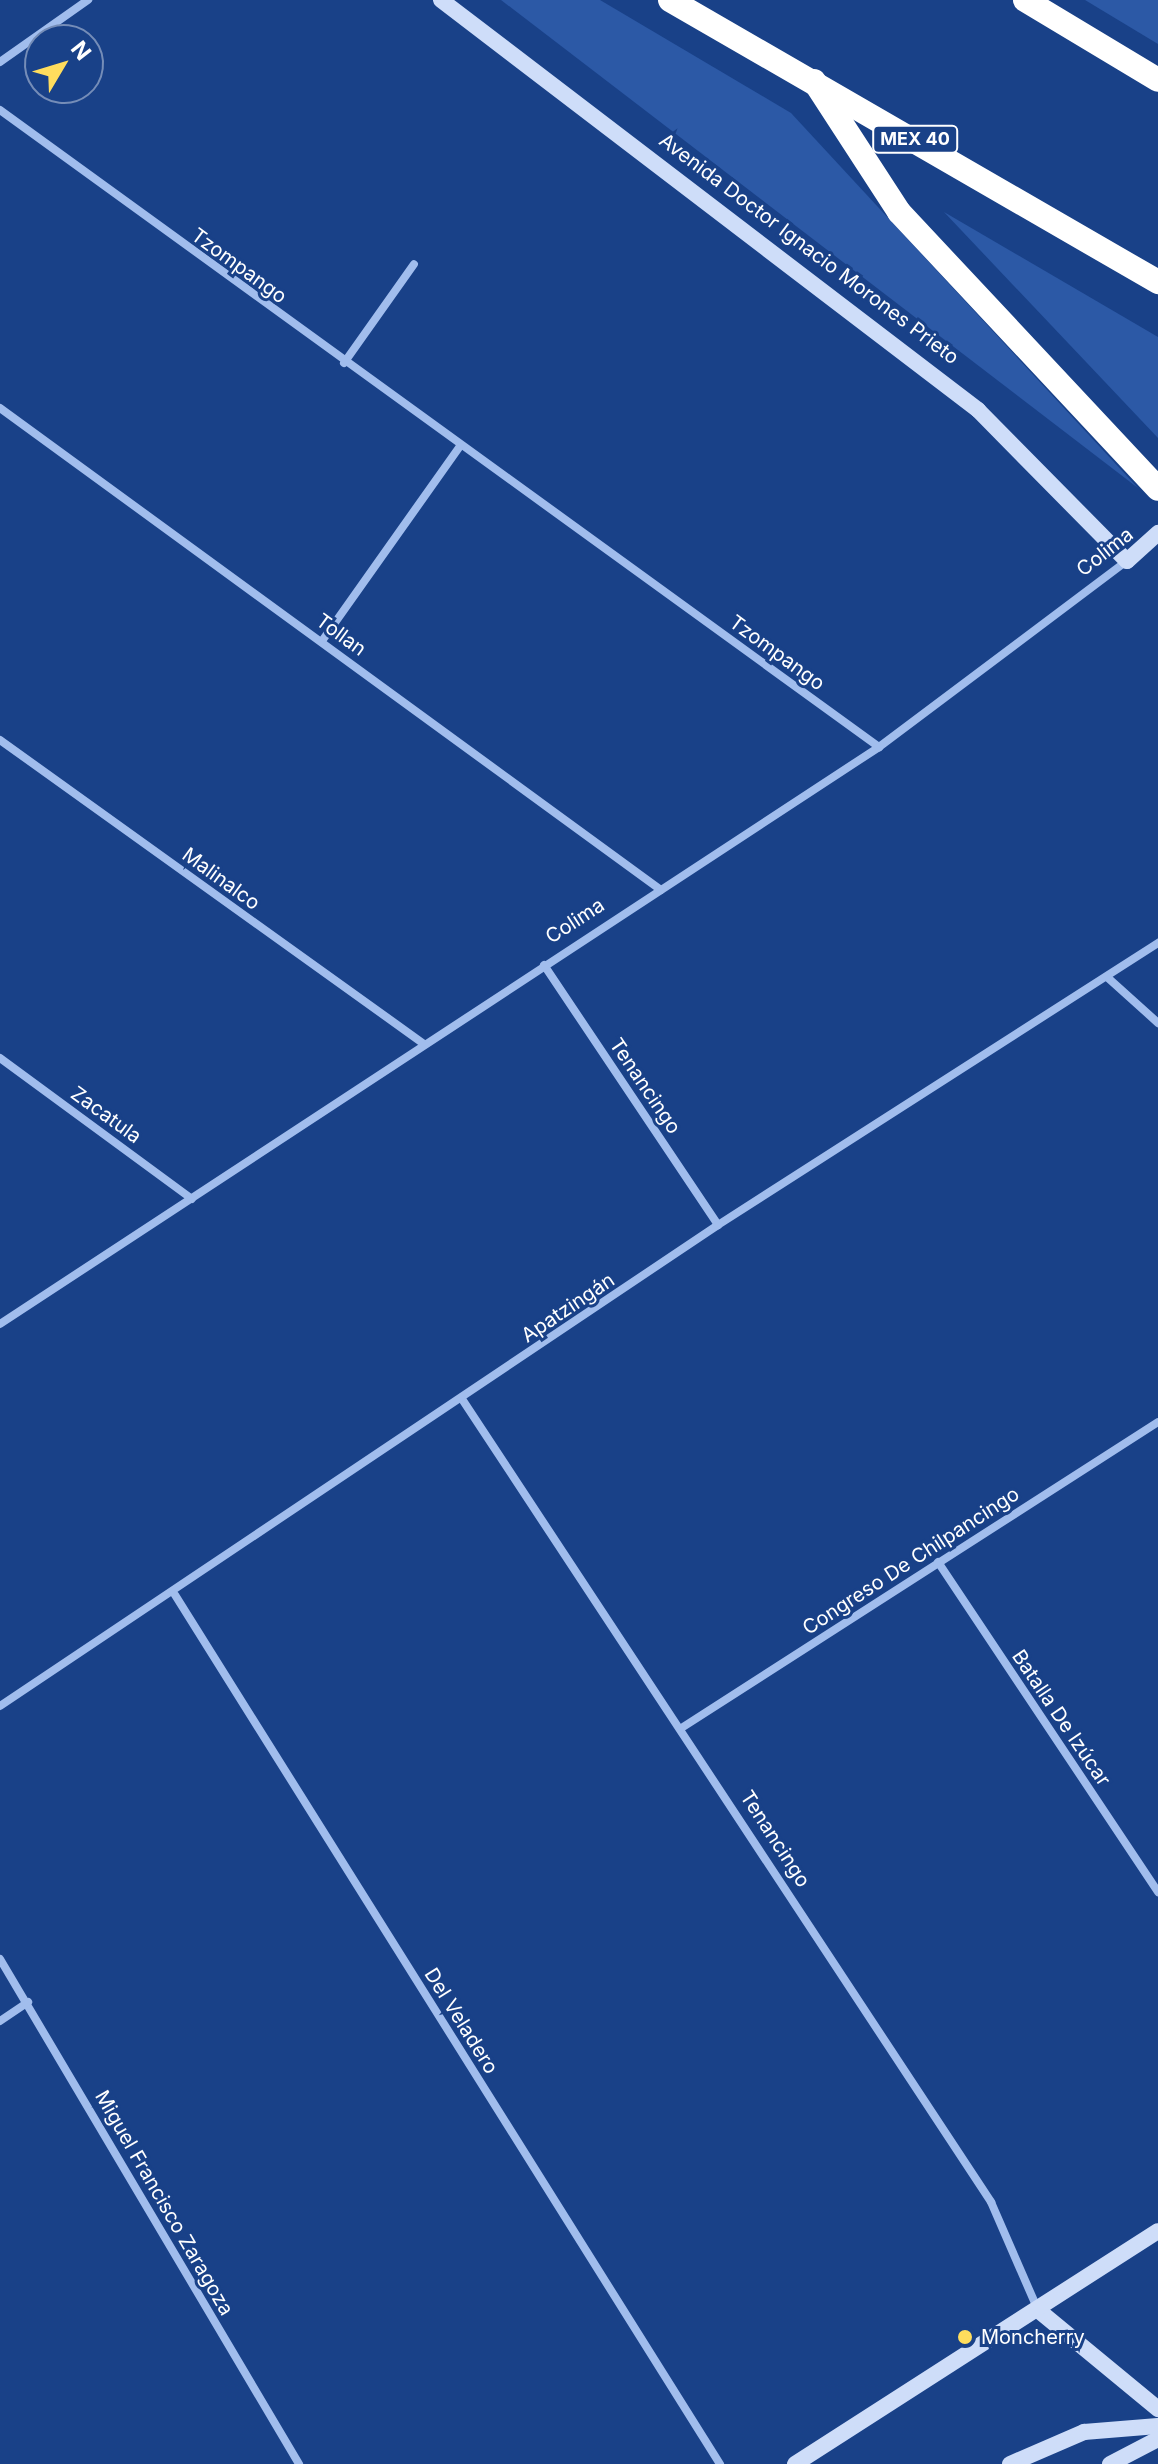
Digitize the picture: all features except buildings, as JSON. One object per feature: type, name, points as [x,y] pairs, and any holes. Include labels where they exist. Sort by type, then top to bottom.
[{"type":"highway","name":"MEX 40","points":[[670,0],[810,76],[1158,282]]},
{"type":"highway","points":[[1025,0],[1158,80]]},
{"type":"highway","points":[[810,76],[899,212],[1158,489]]},
{"type":"street","points":[[0,62],[88,0]]},
{"type":"street","name":"Avenida Doctor Ignacio Morones Prieto","points":[[441,0],[978,410],[1127,561]]},
{"type":"street","name":"Tzompango","points":[[0,110],[344,363],[879,747]]},
{"type":"street","points":[[344,363],[414,264]]},
{"type":"street","name":"Tollan","points":[[0,408],[661,890]]},
{"type":"street","points":[[322,641],[460,446]]},
{"type":"street","name":"Colima","points":[[0,1324],[879,747],[1127,561],[1158,533]]},
{"type":"street","name":"Malinalco","points":[[0,740],[424,1044]]},
{"type":"street","name":"Apatzingán","points":[[0,1706],[175,1595],[718,1225],[1158,943]]},
{"type":"street","name":"Tenancingo","points":[[544,965],[718,1225]]},
{"type":"street","points":[[1107,977],[1158,1023]]},
{"type":"street","name":"Zacatula","points":[[0,1058],[192,1199]]},
{"type":"street","name":"Tenancingo","points":[[462,1399],[683,1727],[991,2202],[1038,2310]]},
{"type":"street","name":"Congreso De Chilpancingo","points":[[683,1727],[1158,1422]]},
{"type":"street","name":"Batalla De Izúcar","points":[[938,1562],[1158,1892]]},
{"type":"street","name":"Del Veladero","points":[[175,1595],[720,2464]]},
{"type":"street","name":"Miguel Francisco Zaragoza","points":[[0,1959],[299,2464]]},
{"type":"street","points":[[0,2021],[28,2002]]},
{"type":"street","points":[[795,2464],[1158,2231]]},
{"type":"street","points":[[1038,2310],[1158,2409]]},
{"type":"street","points":[[1010,2464],[1084,2432],[1158,2426]]},
{"type":"street","points":[[1110,2464],[1158,2439]]},
{"type":"shaded area","points":[[501,0],[600,0],[791,113],[1138,488]]},
{"type":"shaded area","points":[[1085,0],[1158,0],[1158,44]]},
{"type":"shaded area","points":[[944,212],[1158,337],[1158,438]]},
{"type":"place","name":"Moncherry","points":[[965,2337]]}]
